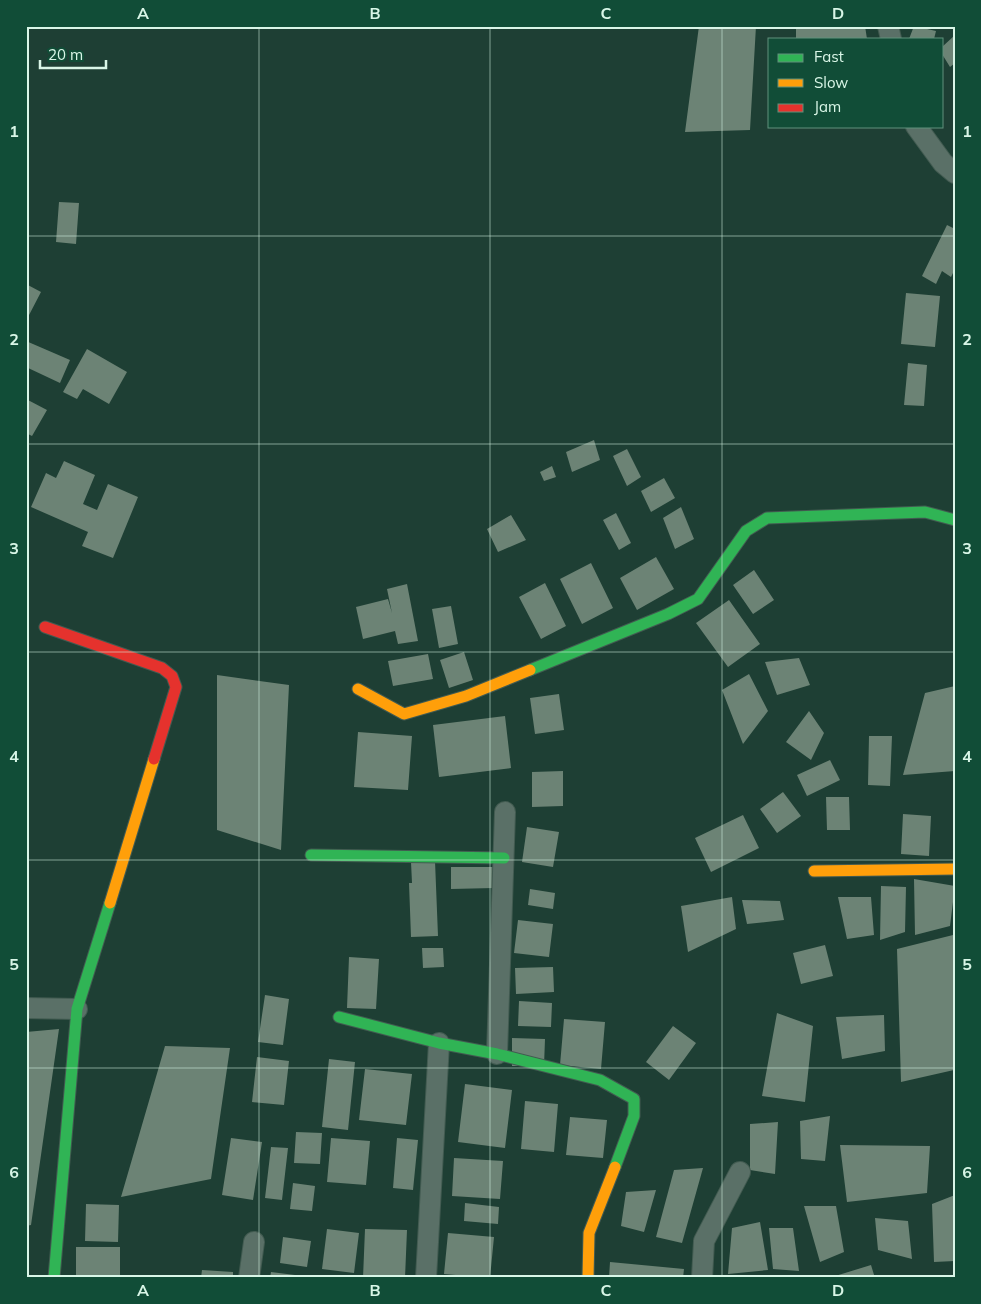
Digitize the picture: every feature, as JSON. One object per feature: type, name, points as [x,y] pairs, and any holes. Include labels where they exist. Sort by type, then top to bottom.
[{"type":"street","points":[[918,128],[951,162]]},
{"type":"street","points":[[358,689],[404,714],[466,696],[668,614],[698,599],[746,531],[767,518],[925,512],[955,520]]},
{"type":"street","points":[[45,627],[162,668],[172,676],[176,688],[77,1009],[54,1278]]},
{"type":"street","points":[[497,1054],[505,812]]},
{"type":"street","points":[[311,855],[504,858]]},
{"type":"street","points":[[814,871],[955,869]]},
{"type":"street","points":[[26,1008],[77,1009]]},
{"type":"street","points":[[339,1017],[439,1044],[497,1054],[600,1080],[634,1099],[634,1116],[589,1233],[588,1278]]},
{"type":"street","points":[[426,1278],[439,1044]]},
{"type":"street","points":[[702,1278],[704,1241],[740,1172]]},
{"type":"street","points":[[249,1278],[254,1242]]},
{"type":"building","points":[[699,26],[756,26],[750,130],[685,132]]},
{"type":"building","points":[[796,26],[865,26],[867,38],[796,38]]},
{"type":"building","points":[[914,26],[936,31],[934,38],[909,38]]},
{"type":"building","points":[[955,35],[955,63],[950,67],[944,57],[944,45]]},
{"type":"building","points":[[59,202],[79,203],[76,244],[56,242]]},
{"type":"building","points":[[947,225],[955,229],[955,269],[951,277],[942,271],[936,284],[922,276]]},
{"type":"building","points":[[26,284],[41,292],[28,317],[26,316]]},
{"type":"building","points":[[906,293],[940,296],[935,347],[901,344]]},
{"type":"building","points":[[26,341],[70,360],[60,383],[26,367]]},
{"type":"building","points":[[87,349],[127,372],[109,404],[83,389],[77,399],[63,392]]},
{"type":"building","points":[[908,363],[927,365],[924,406],[904,405]]},
{"type":"building","points":[[26,399],[47,410],[32,436],[26,433]]},
{"type":"building","points":[[594,440],[600,460],[572,472],[566,452]]},
{"type":"building","points":[[627,449],[641,477],[627,486],[613,456]]},
{"type":"building","points":[[64,461],[95,475],[83,504],[97,510],[108,484],[138,497],[113,558],[82,546],[88,532],[31,507],[46,473],[56,478]]},
{"type":"building","points":[[552,466],[556,477],[544,481],[540,472]]},
{"type":"building","points":[[664,478],[675,498],[651,512],[641,491]]},
{"type":"building","points":[[681,507],[694,539],[675,549],[663,518]]},
{"type":"building","points":[[616,513],[631,543],[619,550],[603,520]]},
{"type":"building","points":[[511,515],[526,540],[498,552],[487,529]]},
{"type":"building","points":[[656,557],[674,589],[637,610],[620,578]]},
{"type":"building","points":[[591,563],[613,608],[582,624],[560,579]]},
{"type":"building","points":[[754,570],[774,600],[753,614],[733,585]]},
{"type":"building","points":[[545,583],[566,626],[541,639],[519,597]]},
{"type":"building","points":[[407,584],[418,641],[398,644],[395,631],[363,639],[356,607],[388,599],[392,613],[387,589]]},
{"type":"building","points":[[729,600],[760,644],[728,667],[696,623]]},
{"type":"building","points":[[451,606],[458,644],[439,648],[432,609]]},
{"type":"building","points":[[464,652],[473,680],[449,688],[440,660]]},
{"type":"building","points":[[428,654],[433,679],[393,686],[388,661]]},
{"type":"building","points":[[799,658],[810,685],[777,695],[765,662]]},
{"type":"building","points":[[749,674],[768,711],[743,744],[722,690]]},
{"type":"building","points":[[217,675],[289,685],[281,850],[217,830]]},
{"type":"building","points":[[955,686],[955,771],[903,775],[925,693]]},
{"type":"building","points":[[559,694],[564,730],[535,734],[530,698]]},
{"type":"building","points":[[809,711],[824,733],[811,760],[786,742]]},
{"type":"building","points":[[505,716],[511,768],[439,777],[433,725]]},
{"type":"building","points":[[358,732],[412,736],[408,790],[354,787]]},
{"type":"building","points":[[869,736],[892,736],[890,786],[868,785]]},
{"type":"building","points":[[830,760],[840,780],[807,796],[797,775]]},
{"type":"building","points":[[563,771],[563,806],[532,807],[532,772]]},
{"type":"building","points":[[783,792],[801,816],[777,833],[760,809]]},
{"type":"building","points":[[826,797],[849,797],[850,830],[827,830]]},
{"type":"building","points":[[903,814],[931,816],[929,856],[901,854]]},
{"type":"building","points":[[743,815],[759,848],[711,872],[695,838]]},
{"type":"building","points":[[527,827],[559,832],[553,867],[522,862]]},
{"type":"building","points":[[435,861],[438,936],[411,937],[409,883],[412,883],[411,862]]},
{"type":"building","points":[[451,867],[493,867],[494,888],[451,889]]},
{"type":"building","points":[[914,879],[955,886],[950,926],[915,935]]},
{"type":"building","points":[[881,886],[906,887],[905,932],[880,940]]},
{"type":"building","points":[[530,889],[555,893],[553,909],[528,905]]},
{"type":"building","points":[[732,897],[736,929],[688,952],[681,906]]},
{"type":"building","points":[[838,897],[871,897],[874,935],[847,939]]},
{"type":"building","points":[[742,900],[780,901],[784,920],[747,924]]},
{"type":"building","points":[[518,920],[553,924],[549,957],[514,953]]},
{"type":"building","points":[[953,935],[954,1070],[901,1082],[897,949]]},
{"type":"building","points":[[825,945],[833,976],[801,984],[793,953]]},
{"type":"building","points":[[422,948],[443,948],[444,967],[423,968]]},
{"type":"building","points":[[349,957],[379,959],[376,1009],[347,1008]]},
{"type":"building","points":[[553,967],[554,992],[516,994],[515,968]]},
{"type":"building","points":[[265,995],[289,999],[283,1045],[258,1042]]},
{"type":"building","points":[[519,1001],[552,1003],[551,1027],[518,1026]]},
{"type":"building","points":[[777,1013],[813,1026],[805,1102],[762,1096]]},
{"type":"building","points":[[884,1015],[885,1051],[842,1059],[836,1017]]},
{"type":"building","points":[[564,1019],[605,1022],[601,1069],[560,1065]]},
{"type":"building","points":[[673,1026],[696,1043],[669,1080],[646,1062]]},
{"type":"building","points":[[59,1029],[31,1225],[26,1226],[26,1032]]},
{"type":"building","points":[[512,1038],[545,1039],[544,1066],[512,1066]]},
{"type":"building","points":[[165,1046],[230,1048],[211,1179],[121,1197]]},
{"type":"building","points":[[257,1057],[289,1061],[284,1105],[252,1102]]},
{"type":"building","points":[[329,1059],[355,1062],[348,1130],[322,1127]]},
{"type":"building","points":[[365,1069],[412,1074],[406,1125],[359,1120]]},
{"type":"building","points":[[465,1084],[512,1090],[505,1148],[458,1142]]},
{"type":"building","points":[[525,1101],[558,1104],[554,1152],[521,1149]]},
{"type":"building","points":[[830,1116],[825,1161],[801,1159],[800,1121]]},
{"type":"building","points":[[570,1117],[607,1120],[603,1158],[566,1155]]},
{"type":"building","points":[[778,1122],[775,1174],[750,1170],[750,1124]]},
{"type":"building","points":[[296,1132],[322,1133],[320,1164],[294,1163]]},
{"type":"building","points":[[231,1138],[262,1142],[253,1200],[222,1195]]},
{"type":"building","points":[[331,1138],[370,1141],[366,1185],[327,1182]]},
{"type":"building","points":[[397,1138],[418,1140],[413,1190],[393,1188]]},
{"type":"building","points":[[840,1145],[930,1146],[927,1193],[847,1202]]},
{"type":"building","points":[[271,1147],[288,1148],[282,1200],[265,1198]]},
{"type":"building","points":[[454,1158],[503,1161],[500,1199],[452,1196]]},
{"type":"building","points":[[703,1168],[682,1243],[656,1237],[674,1170]]},
{"type":"building","points":[[293,1183],[315,1186],[312,1211],[290,1209]]},
{"type":"building","points":[[656,1190],[644,1232],[621,1226],[626,1192]]},
{"type":"building","points":[[955,1195],[955,1261],[934,1262],[932,1204]]},
{"type":"building","points":[[465,1203],[499,1207],[498,1224],[464,1221]]},
{"type":"building","points":[[86,1204],[119,1205],[118,1242],[85,1241]]},
{"type":"building","points":[[804,1206],[836,1206],[844,1252],[820,1262]]},
{"type":"building","points":[[875,1218],[908,1221],[912,1259],[878,1250]]},
{"type":"building","points":[[760,1222],[768,1270],[728,1274],[732,1228]]},
{"type":"building","points":[[769,1228],[793,1228],[799,1271],[773,1269]]},
{"type":"building","points":[[327,1229],[359,1233],[354,1273],[322,1269]]},
{"type":"building","points":[[365,1229],[407,1230],[405,1278],[363,1278]]},
{"type":"building","points":[[448,1233],[494,1237],[490,1278],[444,1274]]},
{"type":"building","points":[[283,1237],[311,1241],[307,1267],[280,1263]]},
{"type":"building","points":[[76,1247],[120,1247],[120,1277],[76,1277]]},
{"type":"building","points":[[610,1262],[684,1269],[683,1278],[609,1278]]},
{"type":"building","points":[[871,1265],[875,1278],[832,1278],[832,1277]]},
{"type":"building","points":[[202,1270],[233,1272],[233,1278],[201,1278]]},
{"type":"building","points":[[271,1272],[295,1275],[294,1278],[270,1278]]},
{"type":"traffic: fast","points":[[530,670],[668,614],[698,599],[746,531],[767,518],[925,512],[955,520]]},
{"type":"traffic: fast","points":[[311,855],[504,858]]},
{"type":"traffic: fast","points":[[54,1278],[77,1009],[110,903]]},
{"type":"traffic: fast","points":[[339,1017],[439,1043],[497,1054],[600,1080],[634,1099],[634,1116],[615,1167]]},
{"type":"traffic: slow","points":[[358,689],[404,714],[466,696],[530,670]]},
{"type":"traffic: slow","points":[[110,903],[154,759]]},
{"type":"traffic: slow","points":[[814,871],[955,869]]},
{"type":"traffic: slow","points":[[588,1278],[589,1233],[615,1167]]},
{"type":"traffic: jam","points":[[45,627],[162,668],[172,676],[176,687],[154,759]]}]
